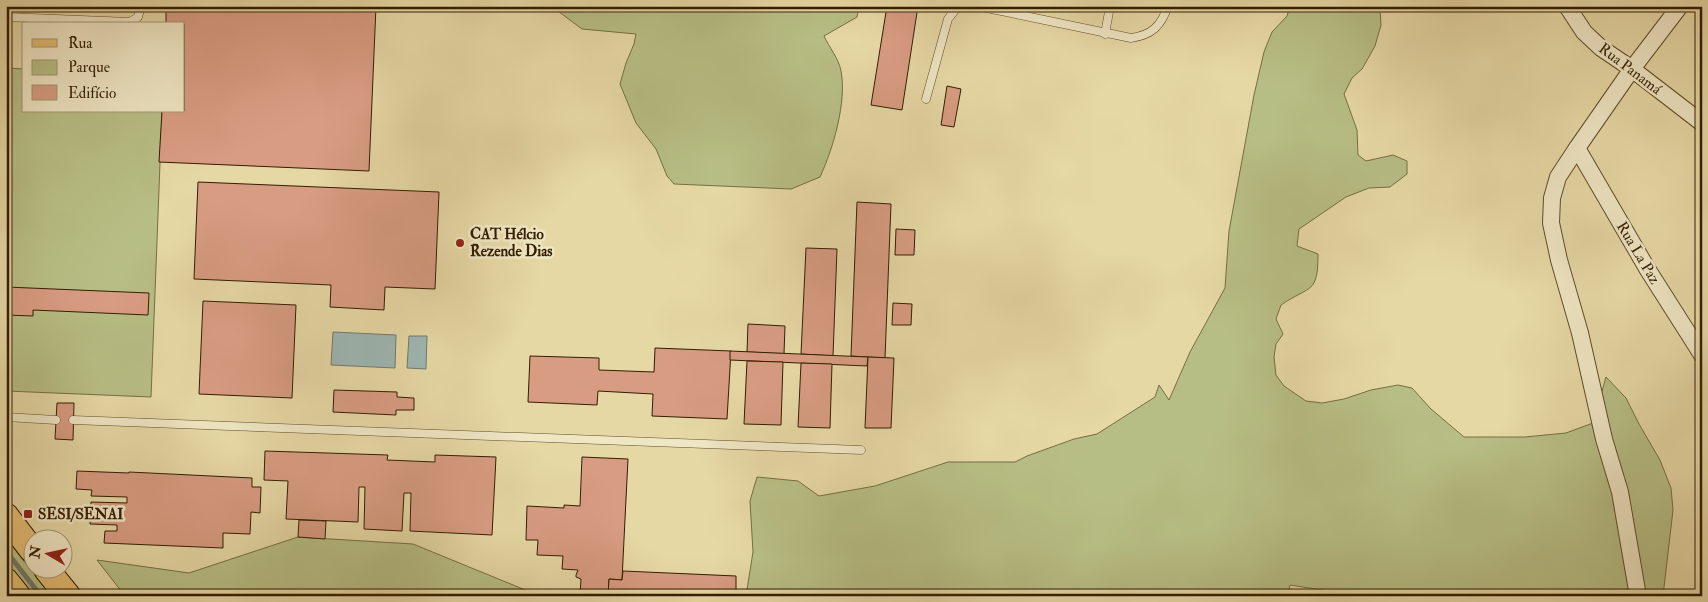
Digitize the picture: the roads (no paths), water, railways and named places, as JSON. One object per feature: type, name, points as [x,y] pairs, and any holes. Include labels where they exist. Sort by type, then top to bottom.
[{"type":"main road","points":[[6,516],[22,537]]},
{"type":"main road","points":[[56,580],[68,596]]},
{"type":"main road","points":[[6,581],[18,596]]},
{"type":"street","name":"Rua Panamá","points":[[1567,6],[1584,32],[1601,48],[1632,69],[1702,123]]},
{"type":"street","points":[[1638,596],[1620,492],[1604,439],[1580,333],[1559,260],[1551,223],[1552,198],[1558,177],[1577,148],[1632,69],[1680,6]]},
{"type":"street","name":"Rua La Paz","points":[[1577,148],[1648,270],[1702,355]]},
{"type":"lane","points":[[6,17],[130,22],[138,17],[141,6]]},
{"type":"lane","points":[[926,99],[948,19],[956,9],[965,6]]},
{"type":"lane","points":[[977,6],[1131,38],[1144,36],[1156,28],[1168,6]]},
{"type":"lane","points":[[1105,34],[1110,6]]},
{"type":"lane","points":[[8,418],[56,420]]},
{"type":"lane","points":[[73,420],[861,450]]},
{"type":"water","points":[[333,332],[396,335],[395,368],[331,365]]},
{"type":"water","points":[[409,336],[427,336],[426,369],[407,368]]},
{"type":"waterway","points":[[6,551],[41,596]]},
{"type":"place","name":"CAT Hélcio Rezende Dias","points":[[460,243]]},
{"type":"place","name":"SESI/SENAI","points":[[28,514]]}]
